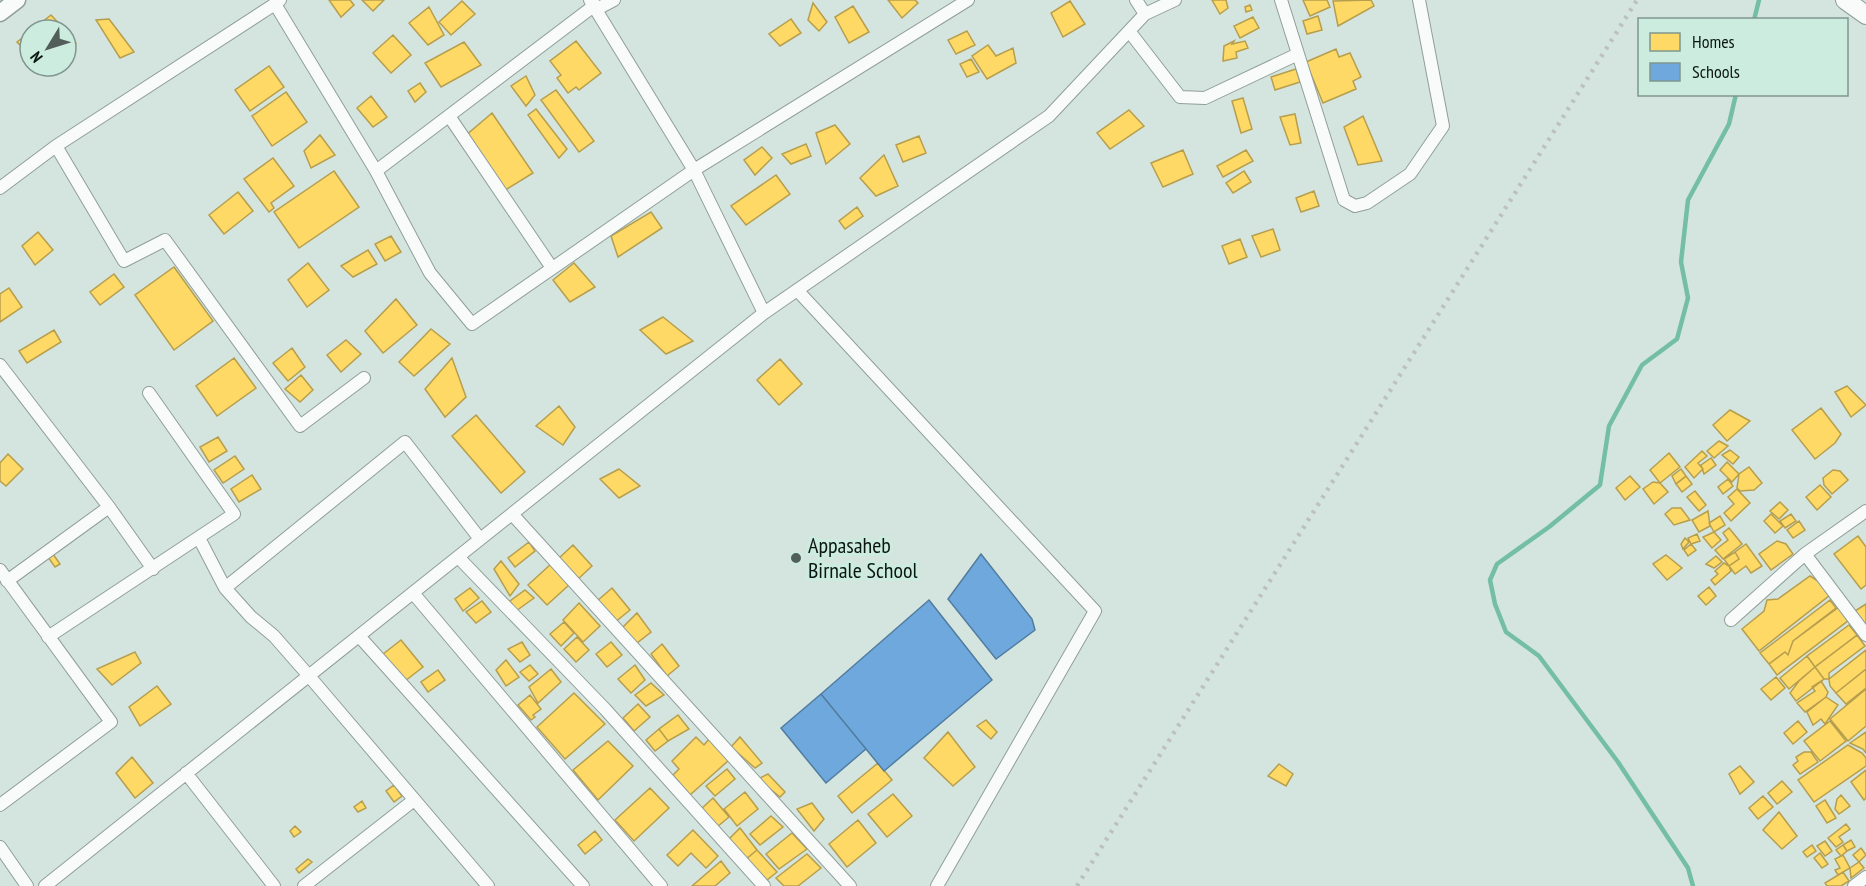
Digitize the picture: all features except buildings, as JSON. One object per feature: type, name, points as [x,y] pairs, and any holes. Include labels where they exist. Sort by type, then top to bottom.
[{"type":"main road","points":[[0,13],[17,0]]},
{"type":"main road","points":[[1845,0],[1866,15]]},
{"type":"street","points":[[376,171],[594,5],[614,0]]},
{"type":"street","points":[[0,188],[56,146],[278,2],[376,171],[430,273],[472,324],[694,170],[968,0]]},
{"type":"street","points":[[1136,0],[1145,14]]},
{"type":"street","points":[[45,886],[764,313],[1049,116],[1145,14],[1175,0]]},
{"type":"street","points":[[1281,0],[1344,200],[1355,206],[1367,203],[1410,174],[1443,126],[1419,0]]},
{"type":"street","points":[[594,5],[694,170],[764,313]]},
{"type":"street","points":[[1129,31],[1180,97],[1205,98],[1298,54]]},
{"type":"street","points":[[449,116],[552,268]]},
{"type":"street","points":[[56,146],[124,261],[165,240],[300,426],[364,378]]},
{"type":"street","points":[[797,290],[1095,611],[937,886]]},
{"type":"street","points":[[0,365],[109,507],[153,569]]},
{"type":"street","points":[[48,637],[234,514],[149,393]]},
{"type":"street","points":[[225,588],[405,442],[480,539]]},
{"type":"street","points":[[8,581],[109,507]]},
{"type":"street","points":[[1731,620],[1805,554],[1866,512]]},
{"type":"street","points":[[512,514],[850,886]]},
{"type":"street","points":[[199,538],[225,588],[251,617],[274,636],[488,886]]},
{"type":"street","points":[[1805,554],[1866,636]]},
{"type":"street","points":[[458,557],[605,709],[764,886]]},
{"type":"street","points":[[0,570],[111,722],[0,805]]},
{"type":"street","points":[[412,593],[661,886]]},
{"type":"street","points":[[359,636],[583,886]]},
{"type":"street","points":[[186,773],[269,884]]},
{"type":"street","points":[[304,886],[414,800]]},
{"type":"street","points":[[0,847],[27,886]]},
{"type":"street","points":[[1854,886],[1866,877]]},
{"type":"waterway","points":[[1754,18],[1759,0]]},
{"type":"waterway","points":[[1693,886],[1688,868],[1618,762],[1539,656],[1506,632],[1495,604],[1490,580],[1497,564],[1549,527],[1600,485],[1609,426],[1642,365],[1677,339],[1688,298],[1681,262],[1688,200],[1729,124],[1736,96]]},
{"type":"railway","points":[[1077,886],[1637,0]]},
{"type":"place","name":"Appasaheb Birnale School","points":[[796,558]]}]
